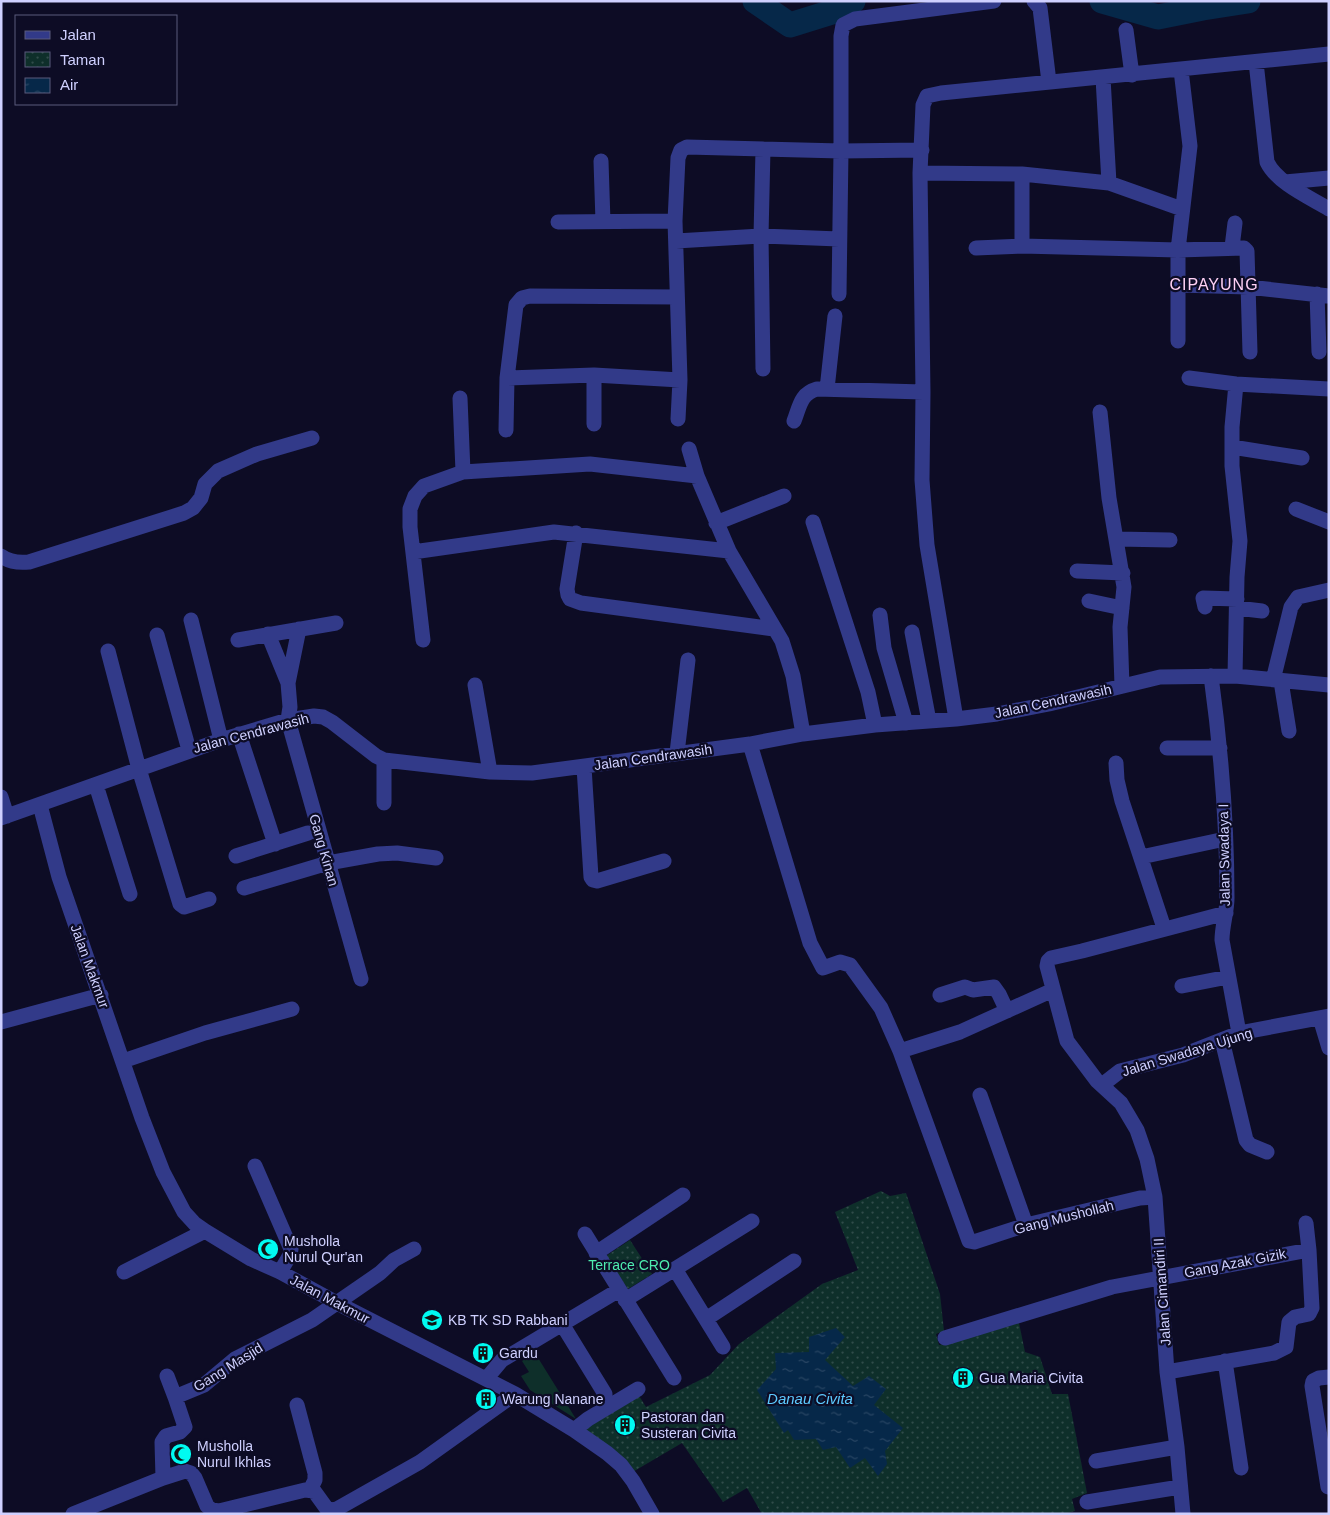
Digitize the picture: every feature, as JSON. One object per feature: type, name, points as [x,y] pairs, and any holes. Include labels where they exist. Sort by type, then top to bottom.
[{"type":"street","points":[[839,294],[841,36],[844,25],[855,19],[994,1]]},
{"type":"street","points":[[1034,1],[1040,8],[1049,82]]},
{"type":"street","points":[[1126,30],[1132,75]]},
{"type":"street","points":[[956,719],[927,545],[922,480],[923,392],[920,173],[923,105],[927,96],[941,93],[1329,54]]},
{"type":"street","points":[[1256,62],[1268,162],[1274,174],[1329,210]]},
{"type":"street","points":[[1178,341],[1178,250],[1190,146],[1181,70]]},
{"type":"street","points":[[1103,78],[1109,183]]},
{"type":"street","points":[[678,419],[680,380],[675,221],[678,158],[681,150],[687,147],[841,151],[922,150]]},
{"type":"street","points":[[763,149],[761,236],[763,369]]},
{"type":"street","points":[[601,161],[603,222]]},
{"type":"street","points":[[920,173],[1022,174],[1109,183],[1182,209]]},
{"type":"street","points":[[1022,174],[1022,246]]},
{"type":"street","points":[[1285,182],[1329,178]]},
{"type":"street","points":[[558,222],[675,221]]},
{"type":"street","points":[[1232,247],[1235,223]]},
{"type":"street","points":[[676,241],[761,236],[839,239]]},
{"type":"street","points":[[976,248],[1022,246],[1178,250],[1244,248],[1247,250],[1250,352]]},
{"type":"street","points":[[1178,285],[1248,287],[1323,295],[1319,352]]},
{"type":"street","points":[[506,430],[507,378],[516,305],[522,298],[530,296],[677,297]]},
{"type":"street","points":[[827,389],[836,316]]},
{"type":"street","points":[[507,378],[594,375],[680,380]]},
{"type":"street","points":[[594,375],[594,424]]},
{"type":"street","points":[[1189,378],[1236,384],[1329,389]]},
{"type":"street","points":[[1236,384],[1232,427],[1232,466],[1240,540],[1237,577],[1236,676]]},
{"type":"street","points":[[794,422],[803,398],[808,392],[817,389],[923,392]]},
{"type":"street","points":[[460,398],[463,472]]},
{"type":"street","points":[[1100,412],[1109,498],[1123,573],[1124,587],[1120,627],[1122,686]]},
{"type":"street","points":[[1,556],[19,563],[29,562],[184,514],[201,498],[205,484],[218,471],[257,454],[312,438]]},
{"type":"street","points":[[1232,447],[1302,458]]},
{"type":"street","points":[[689,449],[716,523],[729,551],[782,641],[792,676],[803,734]]},
{"type":"street","points":[[424,640],[410,527],[410,509],[415,496],[424,486],[463,472],[590,464],[698,476]]},
{"type":"street","points":[[716,523],[784,496]]},
{"type":"street","points":[[1296,509],[1329,522]]},
{"type":"street","points":[[813,522],[868,692],[875,725]]},
{"type":"street","points":[[413,552],[554,532],[729,551]]},
{"type":"street","points":[[576,533],[567,589],[570,599],[581,603],[774,629]]},
{"type":"street","points":[[1116,539],[1170,540]]},
{"type":"street","points":[[1077,571],[1123,573]]},
{"type":"street","points":[[1289,730],[1275,672],[1291,607],[1294,599],[1298,597],[1329,590]]},
{"type":"street","points":[[1205,607],[1203,598],[1262,611]]},
{"type":"street","points":[[1089,601],[1122,608]]},
{"type":"street","points":[[880,615],[884,648],[906,723]]},
{"type":"street","points":[[191,620],[222,740]]},
{"type":"street","points":[[238,640],[336,623]]},
{"type":"street","points":[[288,683],[299,629]]},
{"type":"street","points":[[912,632],[929,721]]},
{"type":"street","points":[[268,634],[288,683]]},
{"type":"street","points":[[157,636],[189,750]]},
{"type":"street","points":[[108,651],[139,769],[180,904],[184,907],[209,899]]},
{"type":"street","points":[[678,753],[688,660]]},
{"type":"street","name":"Jalan Swadaya I","points":[[1211,676],[1220,748],[1228,901],[1222,940],[1239,1033]]},
{"type":"street","name":"Jalan Cendrawasih","points":[[4,817],[189,750],[288,720],[314,716],[323,717],[332,722],[384,760],[490,772],[532,773],[750,744],[803,734],[875,725],[956,719],[1038,706],[1160,677],[1236,676],[1329,685]]},
{"type":"street","name":"Gang Kinan","points":[[288,683],[290,707],[288,720],[361,979]]},
{"type":"street","points":[[474,685],[490,772]]},
{"type":"street","points":[[239,734],[276,844]]},
{"type":"street","points":[[750,744],[810,943],[821,967],[825,968],[840,962],[850,965],[881,1008],[900,1051],[960,1032],[1053,990]]},
{"type":"street","points":[[1167,748],[1220,748]]},
{"type":"street","points":[[384,760],[384,803]]},
{"type":"street","points":[[1116,762],[1117,780],[1122,801],[1164,928]]},
{"type":"street","points":[[584,767],[591,877],[593,880],[597,881],[664,861]]},
{"type":"street","points":[[96,785],[130,894]]},
{"type":"street","points":[[1,797],[4,817]]},
{"type":"street","name":"Jalan Makmur","points":[[40,805],[59,877],[142,1118],[171,1189],[184,1212],[195,1224],[251,1259],[280,1272],[337,1304],[515,1394],[574,1430],[607,1453],[620,1465],[633,1482],[652,1514]]},
{"type":"street","points":[[236,856],[308,833]]},
{"type":"street","points":[[1141,857],[1225,839]]},
{"type":"street","points":[[244,888],[328,863],[396,853],[436,858]]},
{"type":"street","points":[[1102,1085],[1067,1041],[1047,966],[1048,960],[1226,913]]},
{"type":"street","points":[[1182,986],[1228,977]]},
{"type":"street","points":[[940,994],[965,987],[973,990],[994,988],[1007,1011]]},
{"type":"street","points":[[1,1022],[101,995]]},
{"type":"street","points":[[123,1061],[205,1033],[292,1009]]},
{"type":"street","points":[[1324,1017],[1328,1043]]},
{"type":"street","name":"Jalan Swadaya Ujung","points":[[1102,1085],[1120,1071],[1183,1056],[1239,1033],[1324,1017]]},
{"type":"street","points":[[1222,1040],[1246,1140],[1250,1145],[1268,1152]]},
{"type":"street","name":"Gang Mushollah","points":[[900,1051],[969,1242],[1026,1225],[1140,1198],[1155,1197]]},
{"type":"street","name":"Jalan Cimandiri II","points":[[1102,1085],[1121,1103],[1136,1130],[1147,1159],[1155,1197],[1167,1372],[1183,1514]]},
{"type":"street","points":[[980,1095],[1026,1225]]},
{"type":"street","points":[[255,1166],[290,1249],[290,1255],[280,1272]]},
{"type":"street","points":[[596,1253],[683,1195]]},
{"type":"street","points":[[486,1379],[502,1360],[562,1324],[675,1269],[752,1221]]},
{"type":"street","points":[[1167,1372],[1274,1353],[1286,1347],[1289,1322],[1295,1317],[1311,1312],[1306,1223]]},
{"type":"street","points":[[124,1272],[205,1231]]},
{"type":"street","points":[[585,1234],[674,1378]]},
{"type":"street","name":"Gang Masjid","points":[[175,1396],[204,1385],[235,1359],[302,1326],[337,1304],[380,1273],[394,1260],[414,1249]]},
{"type":"street","name":"Gang Azak Gizik","points":[[945,1338],[1098,1290],[1309,1250]]},
{"type":"street","points":[[706,1319],[794,1261]]},
{"type":"street","points":[[675,1269],[723,1347]]},
{"type":"street","points":[[562,1324],[605,1394]]},
{"type":"street","points":[[1226,1361],[1241,1468]]},
{"type":"street","points":[[163,1478],[162,1442],[166,1436],[180,1432],[185,1427],[167,1376]]},
{"type":"street","points":[[1328,1486],[1312,1386],[1313,1381],[1329,1377]]},
{"type":"street","points":[[574,1430],[588,1419],[638,1389]]},
{"type":"street","points":[[73,1514],[184,1471],[191,1473],[195,1478],[207,1506],[212,1510],[219,1511],[310,1490],[314,1491],[327,1509],[335,1510],[420,1462],[515,1394]]},
{"type":"street","points":[[297,1405],[315,1473],[315,1480],[310,1490]]},
{"type":"street","points":[[1096,1461],[1177,1448]]},
{"type":"street","points":[[1087,1502],[1180,1486]]},
{"type":"green space","points":[[881,1191],[890,1196],[906,1193],[940,1294],[944,1331],[936,1334],[939,1345],[1019,1323],[1025,1352],[1040,1357],[1052,1394],[1068,1394],[1087,1493],[1072,1499],[1075,1511],[1064,1514],[762,1514],[747,1488],[723,1502],[682,1443],[631,1473],[579,1427],[636,1391],[646,1407],[710,1375],[739,1344],[822,1284],[858,1270],[835,1212]]},
{"type":"green space","name":"Terrace CRO","points":[[630,1240],[652,1274],[628,1289],[606,1256]]},
{"type":"green space","points":[[535,1353],[576,1419],[530,1390],[521,1376],[529,1372],[522,1361]]},
{"type":"water","name":"Danau Civita","points":[[836,1328],[845,1337],[825,1360],[853,1386],[869,1376],[886,1389],[874,1405],[903,1428],[885,1451],[887,1464],[878,1476],[865,1458],[850,1468],[836,1447],[823,1450],[816,1439],[794,1440],[788,1430],[784,1433],[757,1390],[776,1369],[775,1353],[809,1352],[809,1337]]},
{"type":"waterway","points":[[755,1],[790,25],[835,11],[853,1]]},
{"type":"waterway","points":[[1102,1],[1158,17],[1248,1]]},
{"type":"place","name":"Musholla Nurul Qur'an","points":[[268,1249]]},
{"type":"place","name":"KB TK SD Rabbani","points":[[432,1320]]},
{"type":"place","name":"Gardu","points":[[483,1353]]},
{"type":"place","name":"Gua Maria Civita","points":[[963,1378]]},
{"type":"place","name":"Warung Nanane","points":[[486,1399]]},
{"type":"place","name":"Pastoran dan Susteran Civita","points":[[625,1425]]},
{"type":"place","name":"Musholla Nurul Ikhlas","points":[[181,1454]]},
{"type":"district","name":"CIPAYUNG","points":[[1214,284]]}]
